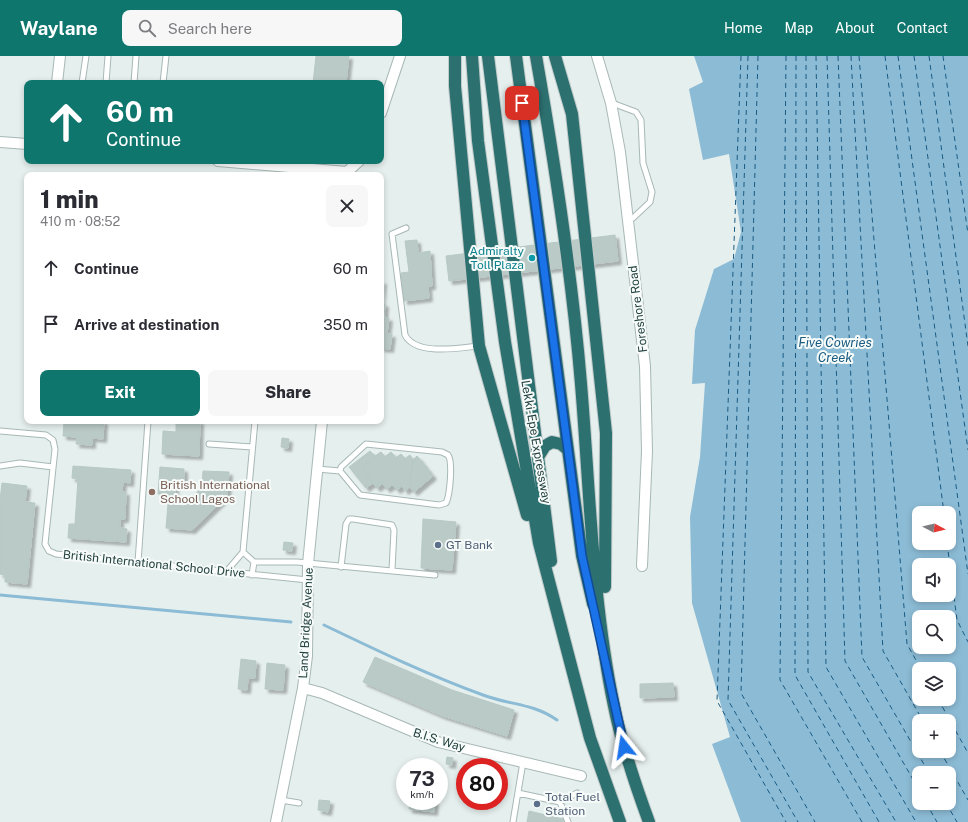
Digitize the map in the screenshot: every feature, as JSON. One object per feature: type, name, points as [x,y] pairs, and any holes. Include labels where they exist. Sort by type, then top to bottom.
[{"type":"highway","points":[[455,56],[455,86],[479,346],[549,593],[557,614]]},
{"type":"highway","name":"Lekki-Epe Expressway","points":[[472,56],[478,141],[505,342],[522,450],[539,543],[590,738],[620,822]]},
{"type":"highway","points":[[488,56],[557,614]]},
{"type":"highway","points":[[516,56],[582,556],[605,656],[621,736],[649,822]]},
{"type":"highway","points":[[536,56],[566,245],[577,336],[593,535],[605,656]]},
{"type":"highway","points":[[555,56],[572,114],[606,433],[605,656]]},
{"type":"highway","points":[[538,457],[544,446],[552,442],[561,444],[568,450]]},
{"type":"street","points":[[57,80],[60,56]]},
{"type":"street","points":[[384,105],[400,56]]},
{"type":"street","name":"Foreshore Road","points":[[596,56],[611,103],[620,152],[645,366],[647,396],[647,451],[642,566]]},
{"type":"street","points":[[0,142],[24,144]]},
{"type":"street","points":[[248,164],[326,172]]},
{"type":"street","points":[[348,172],[356,164]]},
{"type":"street","name":"Land Bridge Avenue","points":[[276,822],[303,688],[306,656],[308,564],[322,424]]},
{"type":"street","name":"B.I.S. Way","points":[[303,688],[322,693],[438,742],[581,776]]},
{"type":"lane","points":[[82,80],[86,56]]},
{"type":"lane","points":[[106,80],[108,56]]},
{"type":"lane","points":[[134,80],[136,56]]},
{"type":"lane","points":[[163,80],[166,56]]},
{"type":"lane","points":[[611,103],[636,112],[641,120],[643,163],[652,198],[643,210],[633,218],[628,219]]},
{"type":"lane","points":[[406,228],[392,234],[405,335],[408,341],[413,345],[433,348],[479,346]]},
{"type":"lane","points":[[138,562],[148,424]]},
{"type":"lane","points":[[226,572],[243,552],[255,424]]},
{"type":"lane","name":"British International School Drive","points":[[0,431],[46,435],[53,440],[53,467],[45,544],[49,551],[56,554],[308,580]]},
{"type":"lane","points":[[209,444],[252,447]]},
{"type":"lane","points":[[317,469],[340,471],[360,496],[439,505],[446,503],[449,497],[450,462],[448,455],[442,452],[366,444],[341,466],[340,471]]},
{"type":"lane","points":[[0,466],[20,463],[53,467]]},
{"type":"lane","points":[[341,567],[346,524],[349,519],[353,519],[392,525],[394,530],[392,570]]},
{"type":"lane","points":[[243,552],[254,562],[308,564],[392,570],[436,575]]},
{"type":"lane","points":[[252,575],[254,562]]},
{"type":"lane","points":[[513,822],[524,762]]},
{"type":"lane","points":[[518,793],[560,802],[577,793]]},
{"type":"lane","points":[[281,800],[299,803]]},
{"type":"lane","points":[[560,802],[568,822]]},
{"type":"water","name":"Five Cowries Creek","points":[[694,56],[968,56],[968,822],[741,822],[712,744],[730,737],[692,603],[690,517],[700,457],[705,383],[692,384],[695,330],[714,269],[734,259],[741,232],[729,154],[703,160],[689,89],[703,82]]},
{"type":"building","points":[[316,56],[349,56],[346,80],[313,80]]},
{"type":"building","name":"Admiralty Toll Plaza","points":[[615,235],[618,261],[449,281],[446,256]]},
{"type":"building","points":[[417,240],[418,253],[430,251],[432,286],[428,286],[429,298],[404,301],[401,273],[409,272],[405,241]]},
{"type":"building","points":[[384,317],[389,318],[387,334],[392,334],[390,349],[384,348]]},
{"type":"building","points":[[64,424],[104,424],[103,439],[92,438],[92,445],[76,444],[77,437],[63,436]]},
{"type":"building","points":[[176,424],[200,424],[199,456],[162,454],[163,431],[176,432]]},
{"type":"building","points":[[282,438],[289,439],[288,448],[281,447]]},
{"type":"building","points":[[370,451],[375,456],[381,452],[385,457],[391,452],[396,458],[401,454],[405,459],[410,455],[413,460],[417,456],[433,476],[414,492],[410,487],[405,491],[402,486],[397,490],[392,485],[387,489],[382,484],[377,488],[373,483],[366,488],[349,467]]},
{"type":"building","points":[[381,452],[385,457],[391,452],[396,458],[401,454],[405,459],[410,455],[413,460],[410,487],[405,491],[402,486],[397,490],[392,485],[387,489],[382,484],[377,488],[361,468]]},
{"type":"building","points":[[417,456],[433,476],[414,492],[410,487],[413,460]]},
{"type":"building","points":[[73,466],[131,470],[130,483],[123,482],[122,492],[126,492],[125,519],[120,519],[120,528],[127,529],[126,542],[68,538],[69,524],[75,524],[78,479],[72,478]]},
{"type":"building","points":[[160,467],[184,469],[184,483],[175,482],[175,495],[158,494]]},
{"type":"building","points":[[203,471],[229,472],[227,496],[192,530],[166,528],[168,504],[184,506],[202,487]]},
{"type":"building","points":[[2,483],[27,486],[25,502],[35,503],[27,584],[5,582],[5,575],[0,574],[0,500]]},
{"type":"building","name":"GT Bank","points":[[423,519],[456,522],[452,570],[421,568]]},
{"type":"building","points":[[284,542],[293,543],[292,551],[283,550]]},
{"type":"building","points":[[375,657],[452,690],[514,710],[507,736],[443,716],[363,682]]},
{"type":"building","points":[[241,659],[256,661],[255,678],[248,678],[247,690],[238,689]]},
{"type":"building","points":[[267,663],[285,665],[283,690],[265,689]]},
{"type":"building","points":[[673,683],[674,697],[640,698],[640,684]]},
{"type":"building","points":[[447,758],[453,758],[452,765],[448,764]]},
{"type":"building","points":[[319,800],[330,801],[328,812],[318,810]]},
{"type":"building","points":[[417,810],[434,810],[434,812]]},
{"type":"building","points":[[529,811],[563,819],[563,822],[527,822]]},
{"type":"waterway","points":[[0,595],[291,622]]},
{"type":"waterway","points":[[324,625],[422,671],[493,698],[539,710],[557,720]]},
{"type":"ferry route","points":[[741,56],[717,701],[786,822]]},
{"type":"ferry route","points":[[748,56],[728,700],[798,822]]},
{"type":"ferry route","points":[[758,56],[741,693],[815,822]]},
{"type":"ferry route","points":[[786,56],[780,680],[862,822]]},
{"type":"ferry route","points":[[796,56],[795,675],[879,822]]},
{"type":"ferry route","points":[[806,56],[808,672],[896,822]]},
{"type":"ferry route","points":[[816,56],[826,667],[916,822]]},
{"type":"ferry route","points":[[827,56],[845,661],[912,778]]},
{"type":"ferry route","points":[[838,56],[862,657],[925,766]]},
{"type":"ferry route","points":[[851,56],[883,651],[919,714]]},
{"type":"ferry route","points":[[859,56],[907,644],[917,662]]},
{"type":"ferry route","points":[[885,56],[943,506]]},
{"type":"ferry route","points":[[898,56],[968,574]]},
{"type":"ferry route","points":[[914,56],[968,450]]},
{"type":"ferry route","points":[[929,56],[968,346]]},
{"type":"ferry route","points":[[943,56],[968,234]]},
{"type":"ferry route","points":[[948,550],[957,620],[968,642]]},
{"type":"ferry route","points":[[942,706],[968,753]]},
{"type":"ferry route","points":[[944,758],[968,800]]},
{"type":"ferry route","points":[[930,810],[937,822]]},
{"type":"ferry route","points":[[950,810],[957,822]]},
{"type":"place","name":"Admiralty Toll Plaza","points":[[532,258]]},
{"type":"place","name":"British International School Lagos","points":[[152,492]]},
{"type":"place","name":"GT Bank","points":[[438,545]]},
{"type":"place","name":"Total Fuel Station","points":[[537,804]]},
{"type":"route","points":[[522,103],[582,556],[624,747]]}]
